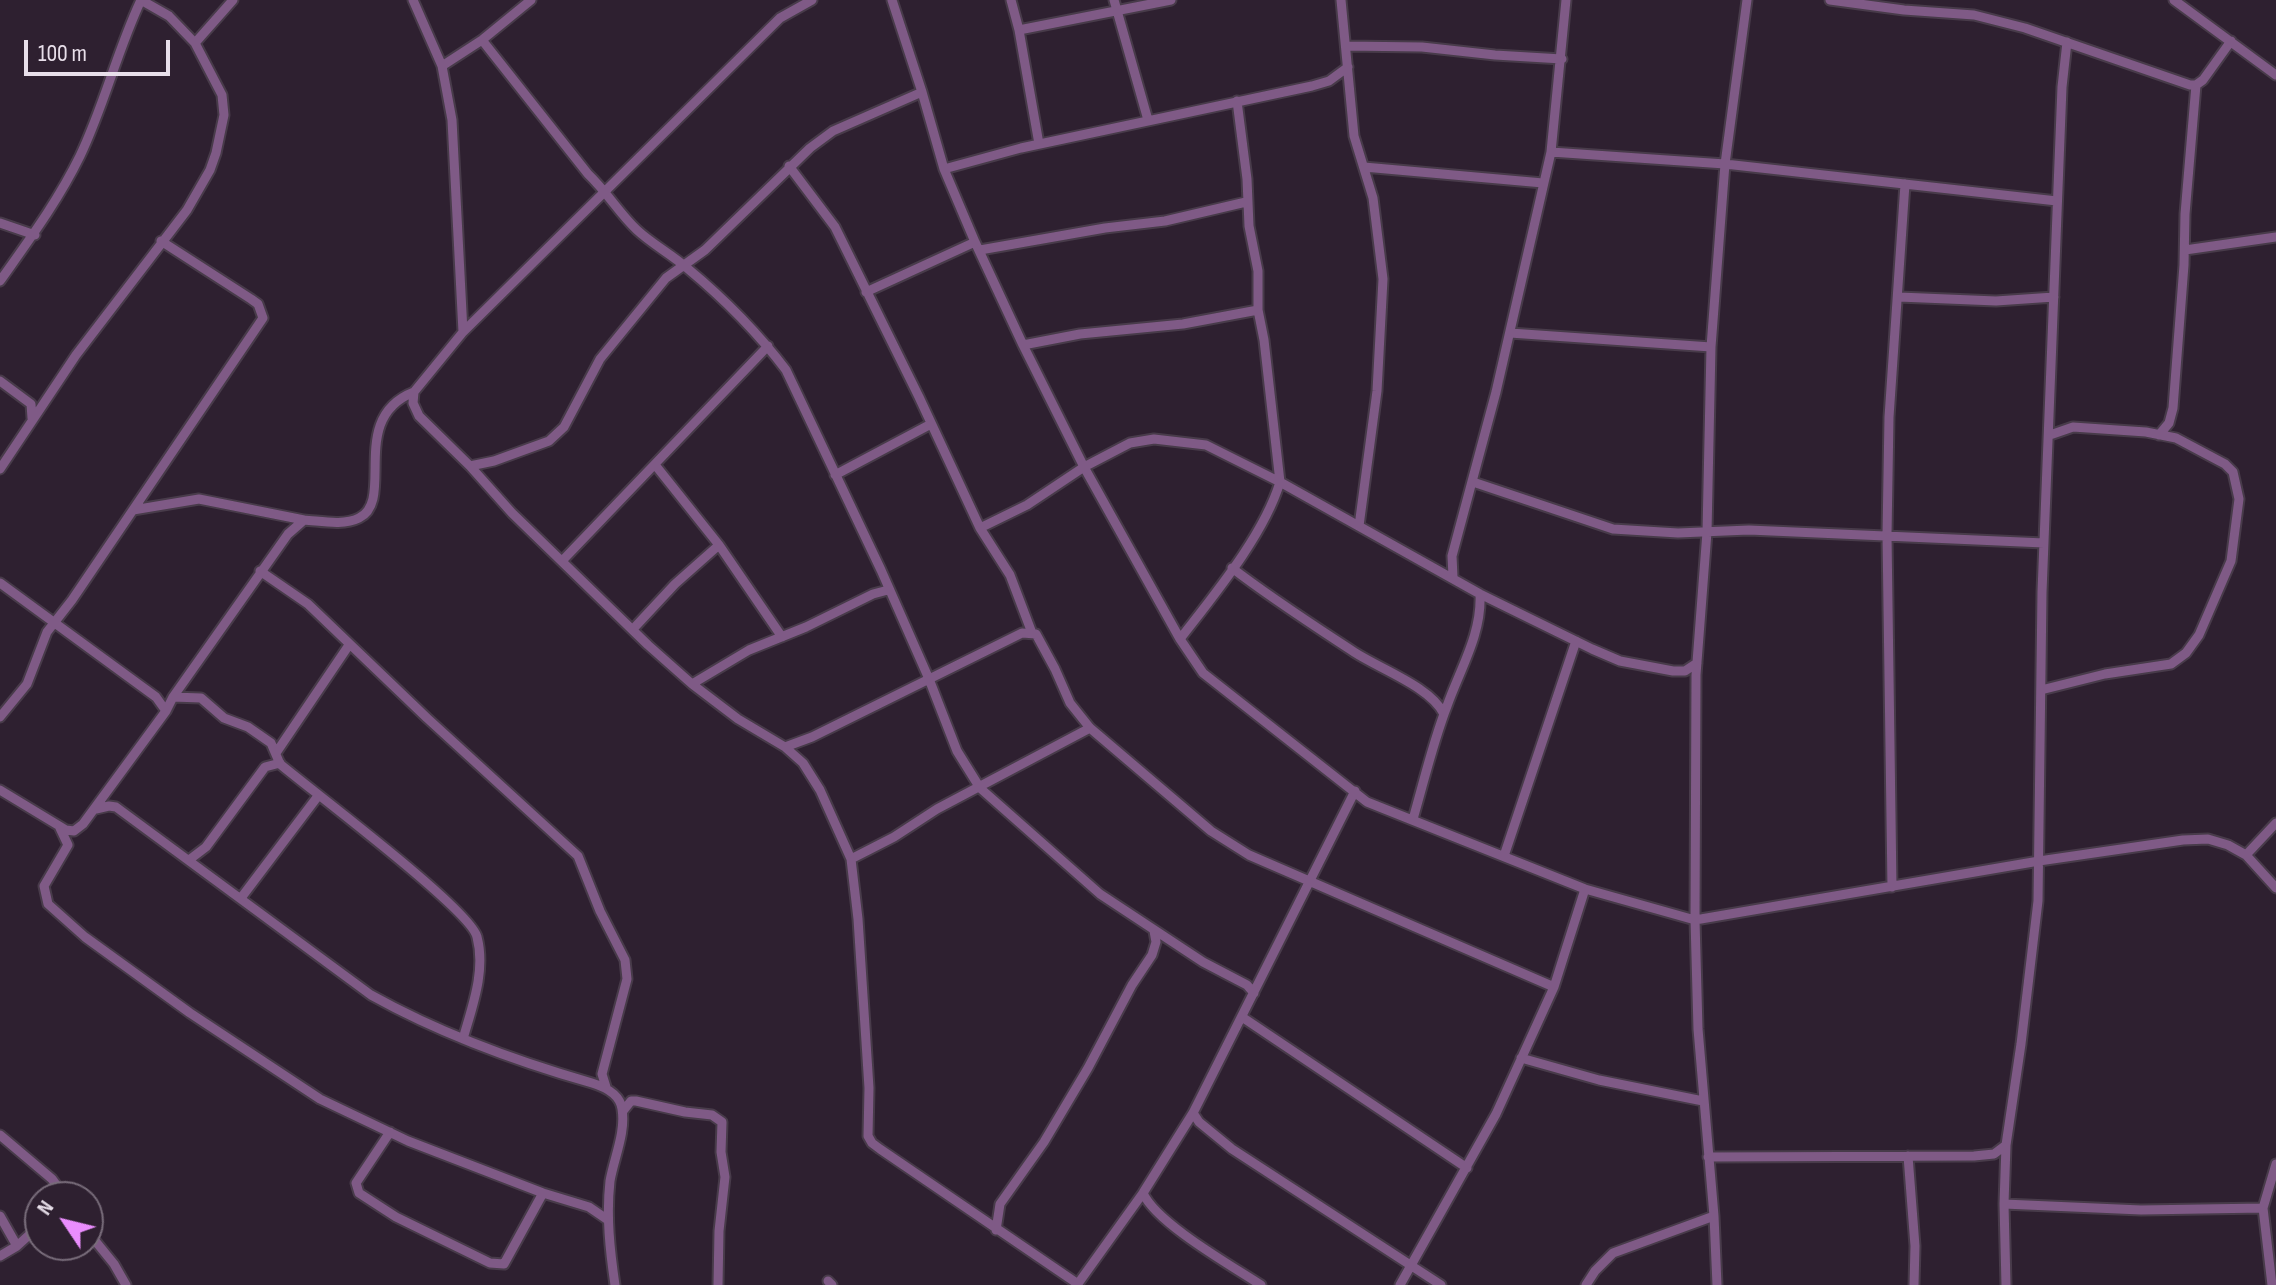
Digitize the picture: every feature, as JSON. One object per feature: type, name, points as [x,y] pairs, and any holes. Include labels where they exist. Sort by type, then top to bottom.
[{"type":"street","points":[[0,281],[35,235],[81,153],[141,0],[169,16],[195,43],[222,95],[224,115],[210,170],[187,210],[75,357],[0,469]]},
{"type":"street","points":[[195,43],[233,0]]},
{"type":"street","points":[[413,0],[442,66],[452,120],[463,332]]},
{"type":"street","points":[[442,66],[482,40],[531,0]]},
{"type":"street","points":[[133,510],[199,499],[304,520],[344,523],[360,518],[371,510],[375,441],[390,407],[400,397],[414,392],[463,332],[780,18],[812,0]]},
{"type":"street","points":[[892,0],[944,169],[978,246],[1084,467],[1180,639],[1203,673],[1367,802],[1585,889],[1695,920],[2039,861],[2183,840],[2208,839],[2228,845],[2246,855],[2276,888]]},
{"type":"street","points":[[1011,0],[1039,144]]},
{"type":"street","points":[[1114,0],[1148,120]]},
{"type":"street","points":[[1019,30],[1171,0]]},
{"type":"street","points":[[1341,0],[1354,136],[1378,229],[1383,279],[1375,404],[1359,526]]},
{"type":"street","points":[[1453,577],[1452,556],[1510,333],[1551,152],[1566,0]]},
{"type":"street","points":[[1717,1285],[1698,1029],[1695,920],[1697,663],[1707,532],[1711,347],[1725,164],[1747,0]]},
{"type":"street","points":[[1830,0],[1974,15],[2196,85]]},
{"type":"street","points":[[2174,0],[2276,75]]},
{"type":"street","points":[[482,40],[634,227],[662,252],[685,266],[768,346],[786,370],[929,679],[957,751],[980,788],[1100,894],[1203,962],[1247,985],[1254,993]]},
{"type":"street","points":[[2159,435],[2169,423],[2173,408],[2196,85],[2231,41]]},
{"type":"street","points":[[2006,1285],[2006,1145],[2038,901],[2044,543],[2057,201],[2067,42]]},
{"type":"street","points":[[1346,46],[1422,47],[1562,59]]},
{"type":"street","points":[[944,169],[1039,144],[1329,81],[1348,67]]},
{"type":"street","points":[[470,466],[494,461],[549,441],[564,427],[586,382],[613,342],[666,278],[685,266],[789,166],[833,131],[922,92]]},
{"type":"street","points":[[1180,639],[1232,568],[1274,500],[1280,482],[1258,310],[1258,271],[1246,202],[1247,179],[1237,101]]},
{"type":"street","points":[[1551,152],[1725,164],[2057,201]]},
{"type":"street","points":[[789,166],[835,227],[980,528],[1010,575],[1032,633]]},
{"type":"street","points":[[1364,167],[1543,183]]},
{"type":"street","points":[[1892,887],[1887,535],[1889,417],[1905,184]]},
{"type":"street","points":[[866,292],[978,246],[1165,221],[1246,202]]},
{"type":"street","points":[[0,223],[35,235]]},
{"type":"street","points":[[2185,250],[2276,237]]},
{"type":"street","points":[[0,717],[27,684],[47,632],[72,600],[263,318],[258,304],[161,241]]},
{"type":"street","points":[[1899,297],[1996,301],[2054,297]]},
{"type":"street","points":[[462,307],[476,319]]},
{"type":"street","points":[[1023,345],[1080,334],[1183,324],[1258,310]]},
{"type":"street","points":[[1510,333],[1711,347]]},
{"type":"street","points":[[562,561],[768,346]]},
{"type":"street","points":[[0,381],[31,404],[31,423]]},
{"type":"street","points":[[414,392],[413,403],[419,416],[562,561],[692,684],[738,719],[785,747],[803,763],[820,790],[851,859],[869,1088],[868,1136],[880,1149],[1077,1285],[1143,1193],[1193,1113],[1355,791]]},
{"type":"street","points":[[835,475],[931,424]]},
{"type":"street","points":[[2041,690],[2105,674],[2171,664],[2186,653],[2199,635],[2231,561],[2239,512],[2233,472],[2225,464],[2176,438],[2073,427],[2050,435]]},
{"type":"street","points":[[980,528],[1027,505],[1084,467],[1130,443],[1154,439],[1206,445],[1280,482],[1480,594],[1620,661],[1643,667],[1685,671],[1697,663]]},
{"type":"street","points":[[656,466],[719,545],[782,637]]},
{"type":"street","points":[[1473,482],[1613,529],[1678,533],[1749,530],[2044,543]]},
{"type":"street","points":[[0,790],[60,828],[74,831],[96,809],[260,571],[288,534],[304,520]]},
{"type":"street","points":[[634,628],[675,584],[719,545]]},
{"type":"street","points":[[1232,568],[1357,654],[1429,695],[1444,714]]},
{"type":"street","points":[[260,571],[308,604],[578,856],[600,911],[625,960],[627,979],[602,1074],[606,1087]]},
{"type":"street","points":[[0,583],[156,697],[166,711]]},
{"type":"street","points":[[692,684],[749,650],[888,590]]},
{"type":"street","points":[[1413,819],[1444,714],[1473,641],[1480,617],[1480,594]]},
{"type":"street","points":[[785,747],[812,737],[1022,633],[1036,634],[1070,703],[1090,728],[1211,831],[1249,855],[1554,987]]},
{"type":"street","points":[[1504,856],[1576,641]]},
{"type":"street","points":[[189,860],[206,847],[265,767],[278,758],[349,645]]},
{"type":"street","points":[[173,697],[201,698],[224,718],[244,724],[264,737],[271,743],[278,758],[318,796],[403,863],[470,922],[478,940],[480,967],[463,1039]]},
{"type":"street","points":[[851,859],[894,837],[937,809],[1090,728]]},
{"type":"street","points":[[241,898],[318,796]]},
{"type":"street","points":[[96,809],[116,807],[371,995],[413,1019],[528,1065],[606,1087],[620,1099],[623,1111],[610,1183],[608,1220],[615,1285]]},
{"type":"street","points":[[2246,855],[2276,823]]},
{"type":"street","points":[[60,828],[68,845],[44,886],[48,904],[85,937],[190,1013],[320,1099],[390,1132],[543,1193],[589,1207],[608,1220]]},
{"type":"street","points":[[1400,1285],[1496,1114],[1554,987],[1585,889]]},
{"type":"street","points":[[996,1230],[1000,1204],[1044,1142],[1152,955],[1156,942],[1154,931]]},
{"type":"street","points":[[1242,1017],[1467,1168]]},
{"type":"street","points":[[1521,1058],[1599,1080],[1703,1101]]},
{"type":"street","points":[[623,1111],[631,1101],[636,1101],[712,1115],[722,1122],[721,1152],[725,1177],[719,1231],[718,1285]]},
{"type":"street","points":[[1193,1113],[1199,1122],[1232,1149],[1441,1285]]},
{"type":"street","points":[[390,1132],[356,1183],[359,1193],[396,1217],[490,1263],[504,1264],[543,1193]]},
{"type":"street","points":[[0,1135],[53,1181]]},
{"type":"street","points":[[1708,1157],[1994,1154],[2006,1145]]},
{"type":"street","points":[[1908,1156],[1915,1246],[1914,1285]]},
{"type":"street","points":[[2272,1285],[2263,1208],[2276,1164]]},
{"type":"street","points":[[1143,1193],[1151,1208],[1198,1244],[1261,1285]]},
{"type":"street","points":[[2004,1204],[2141,1210],[2263,1208]]},
{"type":"street","points":[[0,1216],[17,1246]]},
{"type":"street","points":[[1586,1285],[1613,1253],[1714,1216]]},
{"type":"street","points":[[0,1256],[24,1240]]},
{"type":"street","points":[[104,1252],[126,1285]]}]
